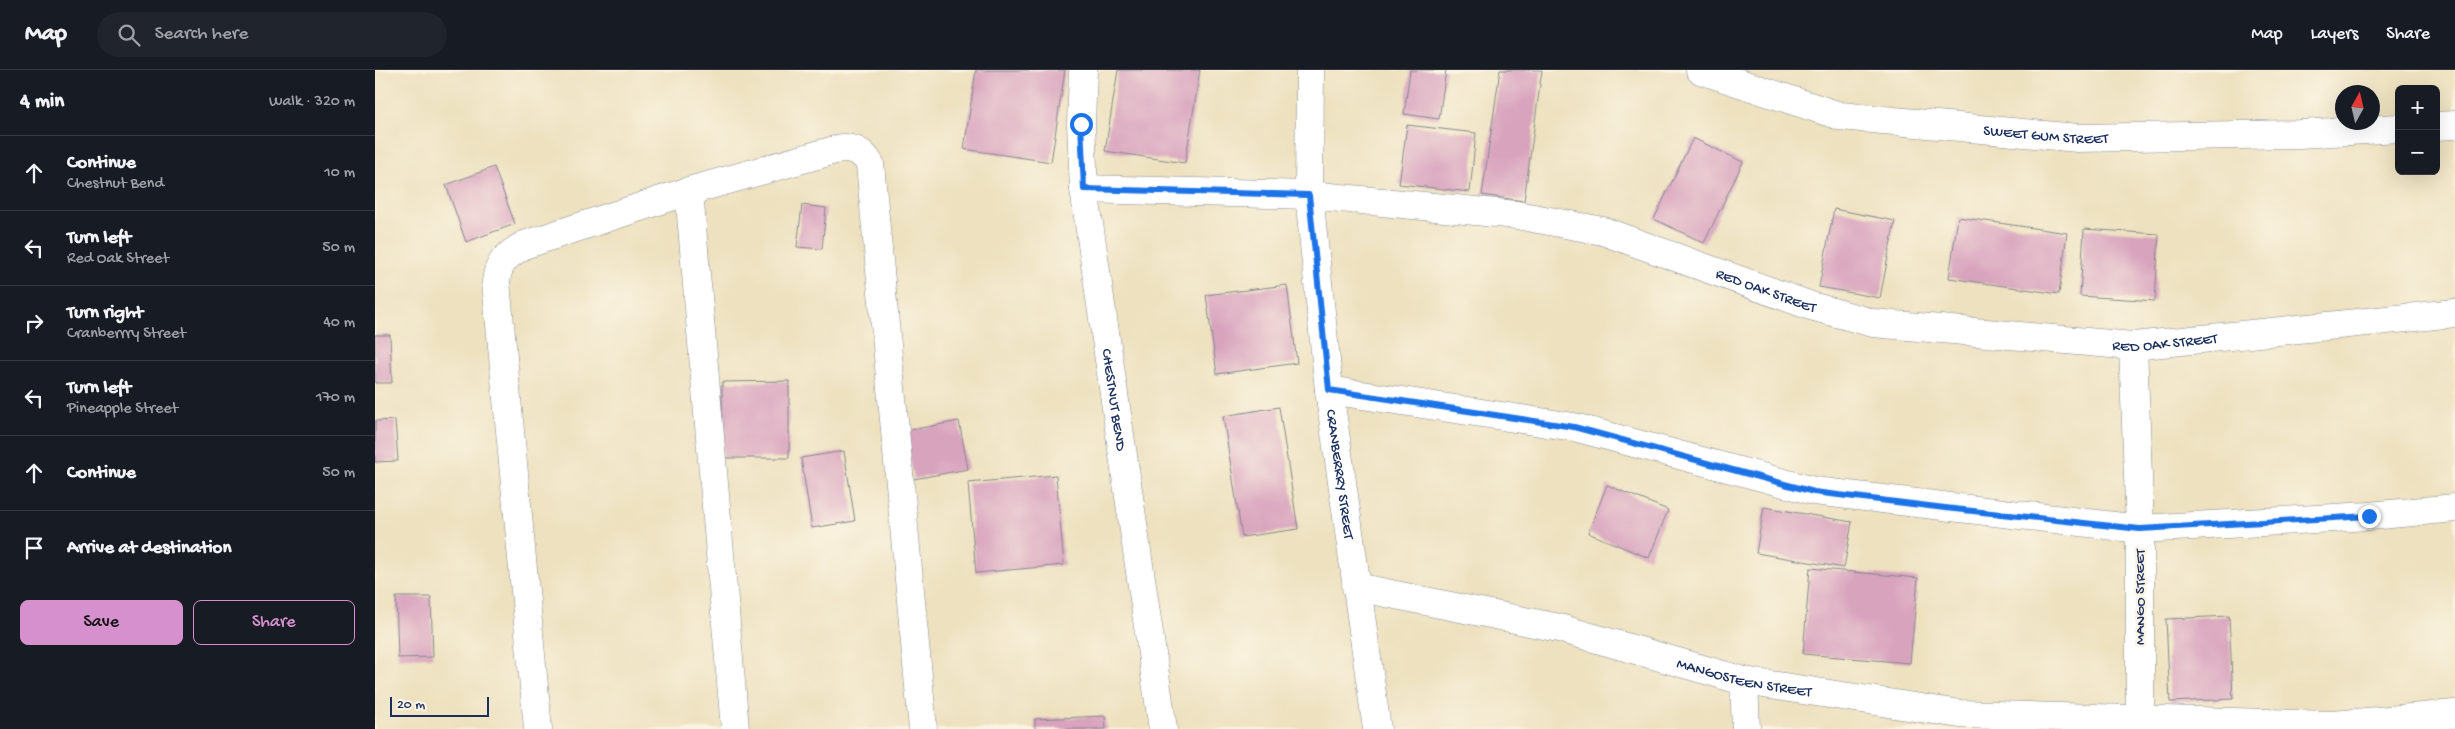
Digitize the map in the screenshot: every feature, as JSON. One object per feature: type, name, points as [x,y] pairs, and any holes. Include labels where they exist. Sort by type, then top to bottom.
[{"type":"street","name":"CHESTNUT BEND","points":[[1083,70],[1081,124],[1084,189],[1163,729]]},
{"type":"street","name":"CRANBERRRY STREET","points":[[1310,70],[1309,195],[1329,390],[1377,729]]},
{"type":"street","name":"SWEET GUM STREET","points":[[1700,70],[1840,116],[2078,138],[2299,134],[2395,128]]},
{"type":"street","points":[[2440,126],[2455,125]]},
{"type":"street","points":[[538,729],[496,282],[497,269],[504,258],[524,245],[689,191],[842,148],[851,148],[859,152],[870,164],[923,729]]},
{"type":"street","name":"RED OAK STREET","points":[[1084,189],[1309,195],[1517,215],[1603,230],[1811,306],[1873,324],[2133,346],[2455,313]]},
{"type":"street","points":[[689,191],[735,729]]},
{"type":"street","name":"MANGO STREET","points":[[2133,346],[2140,529],[2139,725]]},
{"type":"street","points":[[1329,390],[1574,427],[1814,492],[2140,529],[2369,516],[2455,508]]},
{"type":"street","name":"MANGOSTEEN STREET","points":[[1356,588],[1559,628],[1744,681],[1960,721],[2333,727],[2455,714]]},
{"type":"street","points":[[1744,681],[1746,729]]},
{"type":"building","points":[[976,70],[1065,70],[1051,162],[964,149]]},
{"type":"building","points":[[1118,70],[1200,70],[1185,163],[1105,151]]},
{"type":"building","points":[[1410,70],[1446,70],[1439,119],[1404,114]]},
{"type":"building","points":[[1500,70],[1542,70],[1524,201],[1482,195]]},
{"type":"building","points":[[1407,125],[1476,133],[1470,192],[1399,184]]},
{"type":"building","points":[[1693,138],[1743,162],[1704,243],[1654,219]]},
{"type":"building","points":[[494,167],[515,224],[466,242],[446,185]]},
{"type":"building","points":[[802,205],[826,208],[822,249],[797,247]]},
{"type":"building","points":[[1834,209],[1895,221],[1880,298],[1819,287]]},
{"type":"building","points":[[1958,217],[2067,233],[2059,294],[1949,278]]},
{"type":"building","points":[[2084,229],[2159,234],[2155,301],[2080,296]]},
{"type":"building","points":[[1287,285],[1297,363],[1217,374],[1206,295]]},
{"type":"building","points":[[375,335],[390,335],[392,383],[375,383]]},
{"type":"building","points":[[789,381],[789,458],[723,458],[722,382]]},
{"type":"building","points":[[1279,407],[1298,529],[1242,537],[1223,416]]},
{"type":"building","points":[[395,420],[398,461],[375,462],[375,421]]},
{"type":"building","points":[[959,421],[968,469],[914,479],[905,431]]},
{"type":"building","points":[[844,451],[855,521],[812,528],[801,458]]},
{"type":"building","points":[[1056,475],[1064,565],[976,573],[968,483]]},
{"type":"building","points":[[1607,485],[1668,510],[1649,558],[1588,533]]},
{"type":"building","points":[[1764,507],[1852,522],[1844,568],[1756,553]]},
{"type":"building","points":[[1810,568],[1918,578],[1910,663],[1803,654]]},
{"type":"building","points":[[396,597],[431,597],[433,657],[398,658]]},
{"type":"building","points":[[2229,616],[2233,699],[2170,702],[2166,619]]},
{"type":"building","points":[[1105,716],[1106,729],[1035,729],[1035,719]]},
{"type":"route","points":[[1081,124],[1084,189],[1309,195],[1329,390],[1574,427],[1814,492],[1945,508],[2140,529],[2369,516]]}]
